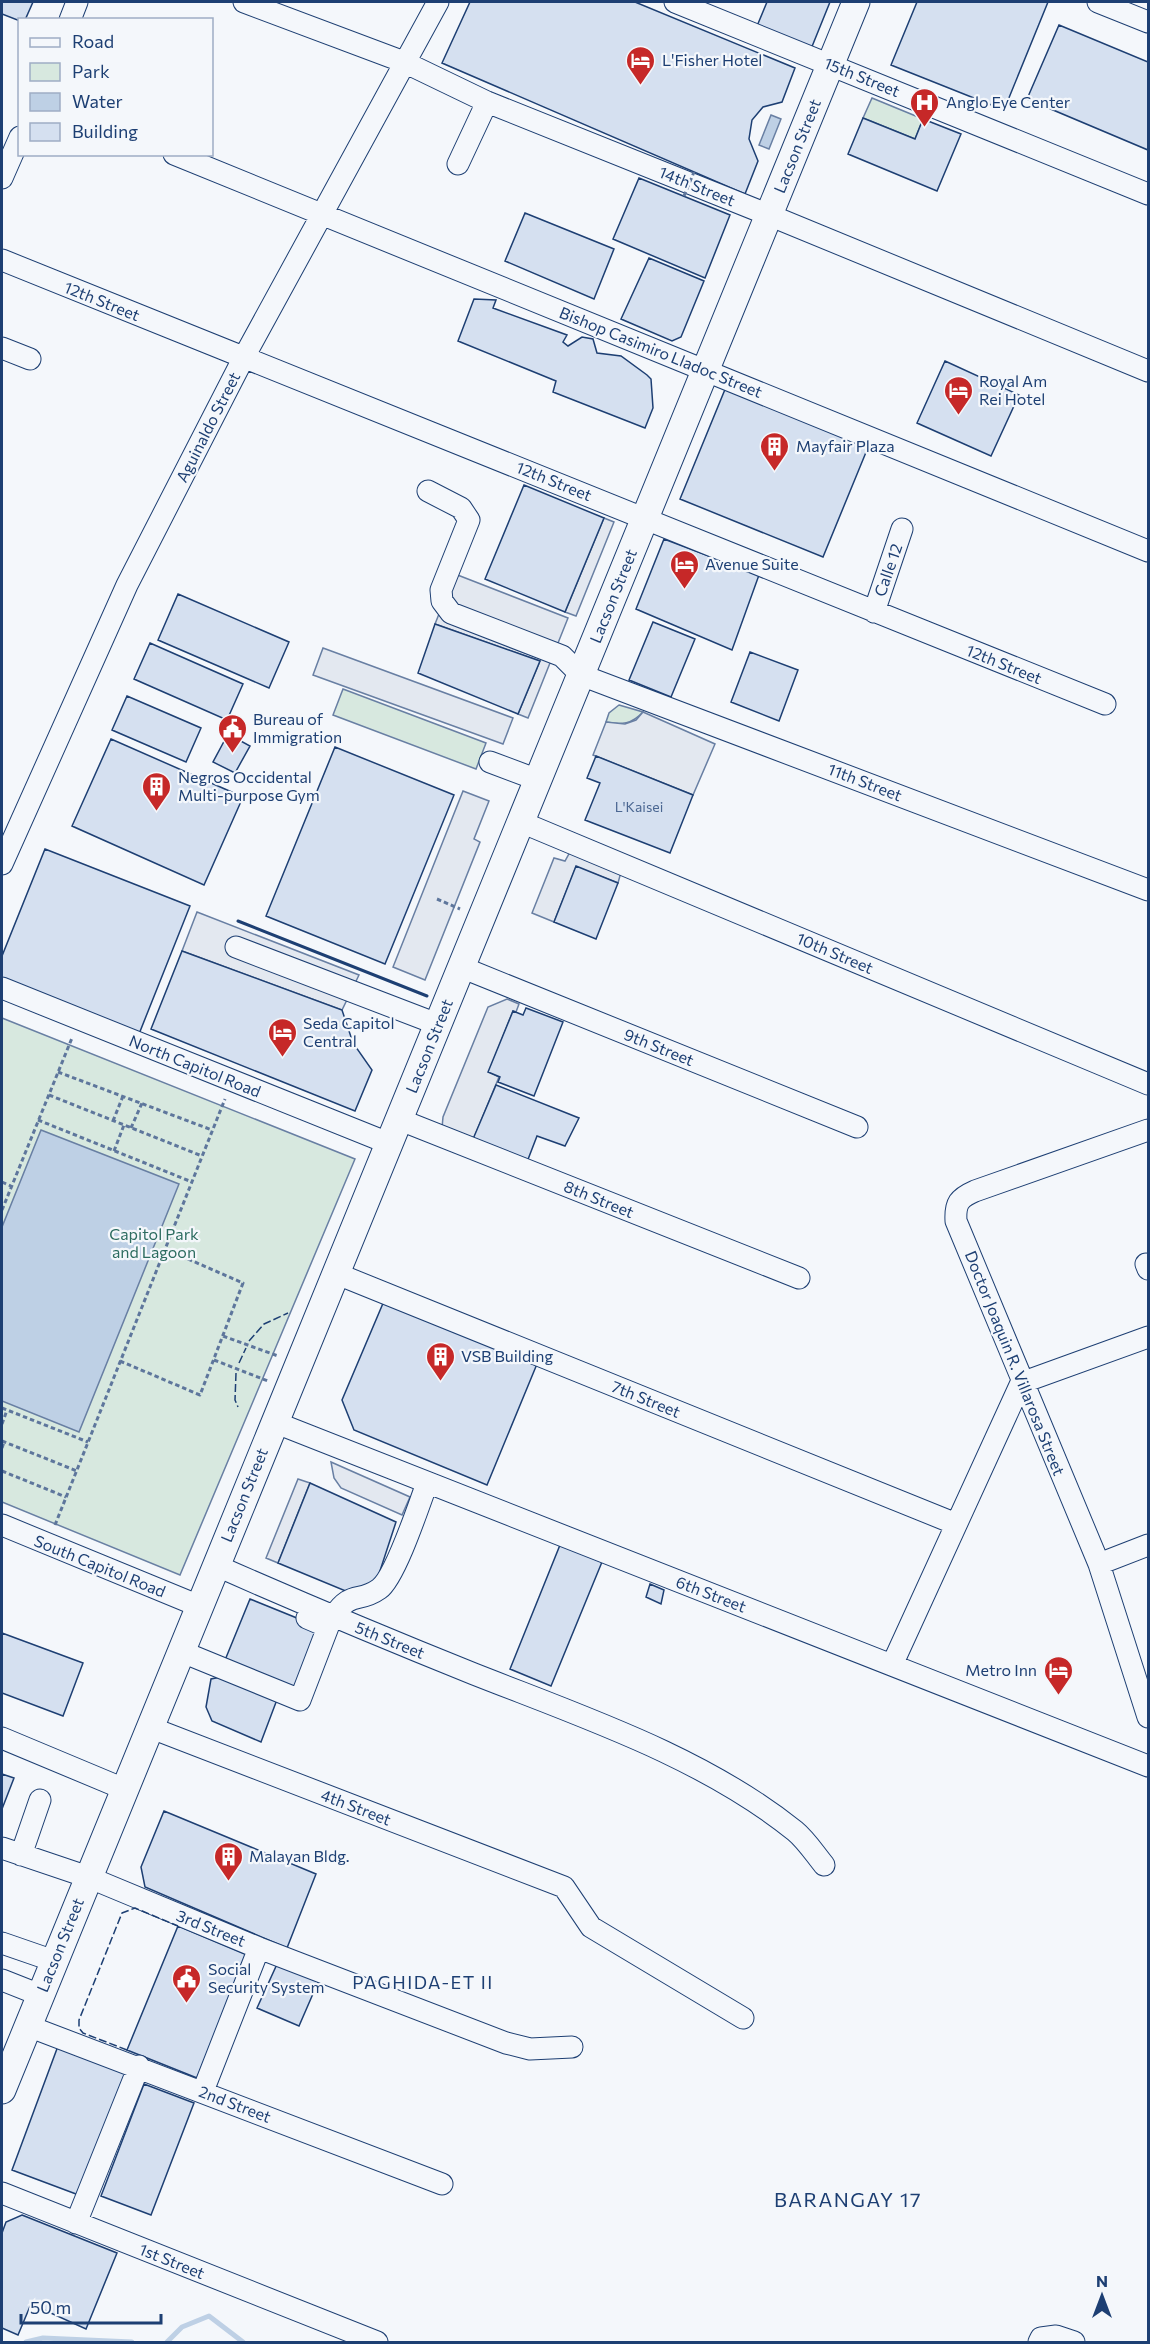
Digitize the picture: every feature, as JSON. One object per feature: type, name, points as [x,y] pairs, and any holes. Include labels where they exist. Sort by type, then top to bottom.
[{"type":"main road","name":"Lacson Street","points":[[2,2090],[856,2]]},
{"type":"street","name":"14th Street","points":[[244,2],[404,62],[487,102],[770,215],[1149,371]]},
{"type":"street","name":"Aguinaldo Street","points":[[2,864],[127,585],[244,357],[438,2]]},
{"type":"street","name":"15th Street","points":[[675,2],[1149,194]]},
{"type":"street","points":[[1098,2],[1149,22]]},
{"type":"street","points":[[458,164],[487,102]]},
{"type":"street","points":[[2,178],[18,142]]},
{"type":"street","name":"Bishop Casimiro Lladoc Street","points":[[179,156],[1149,551]]},
{"type":"street","name":"12th Street","points":[[2,260],[1105,704]]},
{"type":"street","points":[[2,348],[30,359]]},
{"type":"street","points":[[428,491],[461,508],[469,519],[441,590],[442,601],[451,613],[562,656],[581,675]]},
{"type":"street","name":"Calle 12","points":[[874,612],[902,529]]},
{"type":"street","name":"11th Street","points":[[581,675],[1149,890]]},
{"type":"street","points":[[490,762],[538,780]]},
{"type":"street","name":"10th Street","points":[[521,822],[1149,1084]]},
{"type":"street","points":[[236,947],[437,1024]]},
{"type":"street","name":"9th Street","points":[[461,966],[857,1127]]},
{"type":"street","name":"North Capitol Road","points":[[2,988],[232,1081],[393,1131]]},
{"type":"street","name":"Doctor Joaquin R. Villarosa Street","points":[[1149,1130],[975,1191],[962,1197],[955,1206],[956,1221],[1021,1383],[1099,1564],[1149,1717]]},
{"type":"street","name":"8th Street","points":[[393,1131],[799,1278]]},
{"type":"street","name":"7th Street","points":[[335,1274],[956,1524]]},
{"type":"street","points":[[892,1665],[1021,1383],[1149,1337]]},
{"type":"street","name":"6th Street","points":[[274,1422],[1149,1766]]},
{"type":"street","points":[[333,1617],[343,1603],[380,1589],[390,1575],[427,1483]]},
{"type":"street","name":"South Capitol Road","points":[[2,1525],[199,1606]]},
{"type":"street","points":[[1099,1564],[1149,1545]]},
{"type":"street","points":[[180,1651],[300,1700],[328,1627],[212,1572]]},
{"type":"street","name":"5th Street","points":[[212,1572],[333,1617],[567,1711],[675,1758],[726,1785],[797,1832],[824,1865]]},
{"type":"street","name":"4th Street","points":[[149,1727],[564,1887],[591,1927],[743,2018]]},
{"type":"street","points":[[2,1738],[124,1789]]},
{"type":"street","points":[[11,1852],[40,1800]]},
{"type":"street","name":"3rd Street","points":[[11,1852],[88,1877],[259,1947],[518,2047],[556,2049],[572,2047]]},
{"type":"street","points":[[2,1943],[54,1961]]},
{"type":"street","points":[[203,2091],[259,1947]]},
{"type":"street","points":[[2,1980],[40,1995]]},
{"type":"street","name":"2nd Street","points":[[28,2026],[139,2066],[442,2184]]},
{"type":"street","points":[[76,2223],[139,2066]]},
{"type":"street","name":"1st Street","points":[[2,2193],[377,2343]]},
{"type":"street","points":[[1038,2343],[1041,2338],[1056,2336],[1074,2343]]},
{"type":"path","points":[[684,195],[694,172]]},
{"type":"path","points":[[2,1210],[80,1019]]},
{"type":"path","points":[[58,1071],[212,1130]]},
{"type":"path","points":[[47,1544],[232,1081]]},
{"type":"path","points":[[48,1095],[202,1156]]},
{"type":"path","points":[[113,1121],[123,1096]]},
{"type":"path","points":[[131,1128],[142,1103]]},
{"type":"path","points":[[38,1120],[192,1182]]},
{"type":"path","points":[[114,1150],[124,1125]]},
{"type":"path","points":[[2,1182],[11,1186]]},
{"type":"path","points":[[120,1361],[200,1395],[243,1283],[165,1249]]},
{"type":"path","points":[[223,1336],[293,1376]]},
{"type":"path","points":[[214,1360],[293,1376]]},
{"type":"path","points":[[2,1408],[88,1442]]},
{"type":"path","points":[[2,1424],[7,1410]]},
{"type":"path","points":[[2,1448],[3,1442],[77,1471]]},
{"type":"path","points":[[2,1471],[66,1497]]},
{"type":"green space","points":[[872,98],[923,119],[915,139],[863,118]]},
{"type":"green space","points":[[343,689],[486,743],[476,769],[333,715]]},
{"type":"green space","points":[[619,705],[643,712],[626,723],[606,722],[609,713]]},
{"type":"green space","name":"Capitol Park and Lagoon","points":[[2,1018],[355,1159],[180,1575],[2,1502]]},
{"type":"shaded area","points":[[604,518],[614,522],[576,616],[565,612]]},
{"type":"shaded area","points":[[455,574],[568,618],[528,718],[518,714],[540,661],[435,624]]},
{"type":"shaded area","points":[[323,648],[513,718],[503,744],[313,675]]},
{"type":"shaded area","points":[[643,712],[715,744],[693,795],[593,755],[606,722],[625,724],[636,720]]},
{"type":"shaded area","points":[[463,791],[489,801],[474,839],[480,842],[425,980],[393,967]]},
{"type":"shaded area","points":[[570,852],[621,872],[618,883],[576,867],[554,922],[532,913],[554,858],[565,861]]},
{"type":"shaded area","points":[[197,912],[359,975],[342,1010],[182,951]]},
{"type":"shaded area","points":[[507,999],[519,1004],[516,1012],[513,1011],[489,1072],[499,1077],[471,1145],[442,1128],[443,1117],[488,1007]]},
{"type":"shaded area","points":[[331,1462],[410,1497],[402,1515],[341,1488],[334,1478]]},
{"type":"shaded area","points":[[298,1479],[310,1483],[278,1563],[266,1558]]},
{"type":"water","points":[[771,115],[781,119],[769,149],[759,145]]},
{"type":"water","points":[[41,1130],[179,1184],[79,1432],[2,1401],[2,1227]]},
{"type":"building","points":[[2,2],[33,2],[26,18],[18,18],[18,20],[2,14]]},
{"type":"building","name":"L'Fisher Hotel","points":[[470,2],[635,2],[795,68],[782,102],[763,107],[752,120],[749,139],[758,161],[745,194],[442,63]]},
{"type":"building","points":[[767,2],[830,2],[811,49],[757,26]]},
{"type":"building","points":[[917,2],[1048,2],[1004,110],[891,65]]},
{"type":"building","points":[[1059,25],[1148,62],[1148,150],[1027,99]]},
{"type":"building","points":[[863,118],[915,139],[923,119],[961,134],[937,191],[848,154]]},
{"type":"building","points":[[639,178],[730,215],[705,278],[613,239]]},
{"type":"building","points":[[525,213],[614,249],[594,299],[505,261]]},
{"type":"building","points":[[649,258],[704,281],[681,337],[672,341],[621,319]]},
{"type":"building","points":[[474,299],[496,300],[493,308],[567,335],[563,342],[568,346],[582,337],[593,339],[597,353],[621,356],[647,375],[651,379],[653,408],[645,428],[553,392],[556,381],[458,341]]},
{"type":"building","points":[[945,361],[1019,395],[991,456],[917,423]]},
{"type":"building","name":"Mayfair Plaza","points":[[726,387],[869,445],[823,557],[680,499]]},
{"type":"building","points":[[524,485],[604,518],[565,612],[485,579]]},
{"type":"building","points":[[664,539],[759,575],[732,650],[636,609]]},
{"type":"building","points":[[178,594],[289,642],[269,688],[158,640]]},
{"type":"building","points":[[653,622],[695,639],[671,697],[629,680]]},
{"type":"building","points":[[435,624],[540,661],[518,714],[418,673]]},
{"type":"building","points":[[150,643],[243,684],[227,720],[134,679]]},
{"type":"building","points":[[750,652],[798,670],[779,721],[731,702]]},
{"type":"building","points":[[127,696],[201,728],[186,762],[112,730]]},
{"type":"building","name":"Bureau of Immigration","points":[[228,734],[250,746],[235,773],[213,762]]},
{"type":"building","name":"Negros Occidental Multi-purpose Gym","points":[[111,739],[243,797],[204,885],[72,826]]},
{"type":"building","points":[[335,747],[454,795],[385,964],[266,916]]},
{"type":"building","points":[[596,756],[693,795],[670,853],[585,820],[600,783],[587,778]]},
{"type":"building","points":[[45,849],[190,906],[139,1034],[2,979],[2,956]]},
{"type":"building","points":[[576,866],[618,883],[596,939],[554,922]]},
{"type":"building","points":[[182,951],[342,1010],[353,1043],[372,1070],[355,1111],[151,1029]]},
{"type":"building","points":[[526,1008],[563,1022],[534,1096],[498,1082],[500,1077],[488,1072],[513,1011],[523,1015]]},
{"type":"building","points":[[496,1085],[579,1118],[565,1146],[537,1136],[527,1162],[473,1139]]},
{"type":"building","name":"VSB Building","points":[[384,1301],[537,1364],[487,1485],[354,1430],[342,1400]]},
{"type":"building","points":[[310,1483],[396,1522],[377,1580],[365,1590],[348,1592],[278,1563]]},
{"type":"building","points":[[560,1545],[602,1562],[551,1686],[510,1669]]},
{"type":"building","points":[[650,1584],[664,1590],[661,1604],[646,1597]]},
{"type":"building","points":[[250,1599],[324,1629],[297,1695],[223,1665]]},
{"type":"building","points":[[2,1633],[83,1663],[63,1716],[2,1693]]},
{"type":"building","points":[[226,1676],[278,1697],[261,1742],[212,1721],[206,1707],[211,1679]]},
{"type":"building","points":[[2,1774],[14,1778],[2,1809]]},
{"type":"building","name":"Malayan Bldg.","points":[[164,1811],[316,1874],[287,1948],[145,1887],[141,1867]]},
{"type":"building","name":"Social Security System","points":[[178,1926],[247,1955],[197,2078],[127,2050]]},
{"type":"building","points":[[278,1962],[319,1980],[299,2026],[257,2008]]},
{"type":"building","points":[[58,2046],[130,2073],[84,2197],[12,2170]]},
{"type":"building","points":[[144,2084],[194,2103],[151,2215],[101,2196]]},
{"type":"building","points":[[22,2215],[117,2253],[86,2329],[31,2304],[18,2335],[2,2328],[2,2233],[6,2222]]},
{"type":"waterway","points":[[167,2342],[182,2327],[209,2316],[243,2342]]},
{"type":"waterway","points":[[26,2342],[43,2338],[132,2342]]},
{"type":"fence","points":[[249,1341],[264,1324],[288,1313]]},
{"type":"fence","points":[[239,1363],[246,1348]]},
{"type":"fence","points":[[236,1373],[235,1400],[238,1407]]},
{"type":"fence","points":[[127,2050],[83,2033],[79,2028],[79,2020],[122,1913],[135,1908],[178,1926]]},
{"type":"wall","points":[[238,921],[427,996]]},
{"type":"place","name":"L'Fisher Hotel","points":[[641,86]]},
{"type":"place","name":"Anglo Eye Center","points":[[925,128]]},
{"type":"place","name":"Royal Am Rei Hotel","points":[[958,416]]},
{"type":"place","name":"Mayfair Plaza","points":[[775,472]]},
{"type":"place","name":"Avenue Suite","points":[[684,590]]},
{"type":"place","name":"Bureau of Immigration","points":[[232,754]]},
{"type":"place","name":"Negros Occidental Multi-purpose Gym","points":[[157,812]]},
{"type":"place","name":"Seda Capitol Central","points":[[282,1058]]},
{"type":"place","name":"VSB Building","points":[[440,1382]]},
{"type":"place","name":"Metro Inn","points":[[1058,1696]]},
{"type":"place","name":"Malayan Bldg.","points":[[228,1882]]},
{"type":"place","name":"Social Security System","points":[[187,2004]]},
{"type":"district","name":"PAGHIDA-ET II","points":[[423,1983]]},
{"type":"district","name":"BARANGAY 17","points":[[848,2200]]}]
